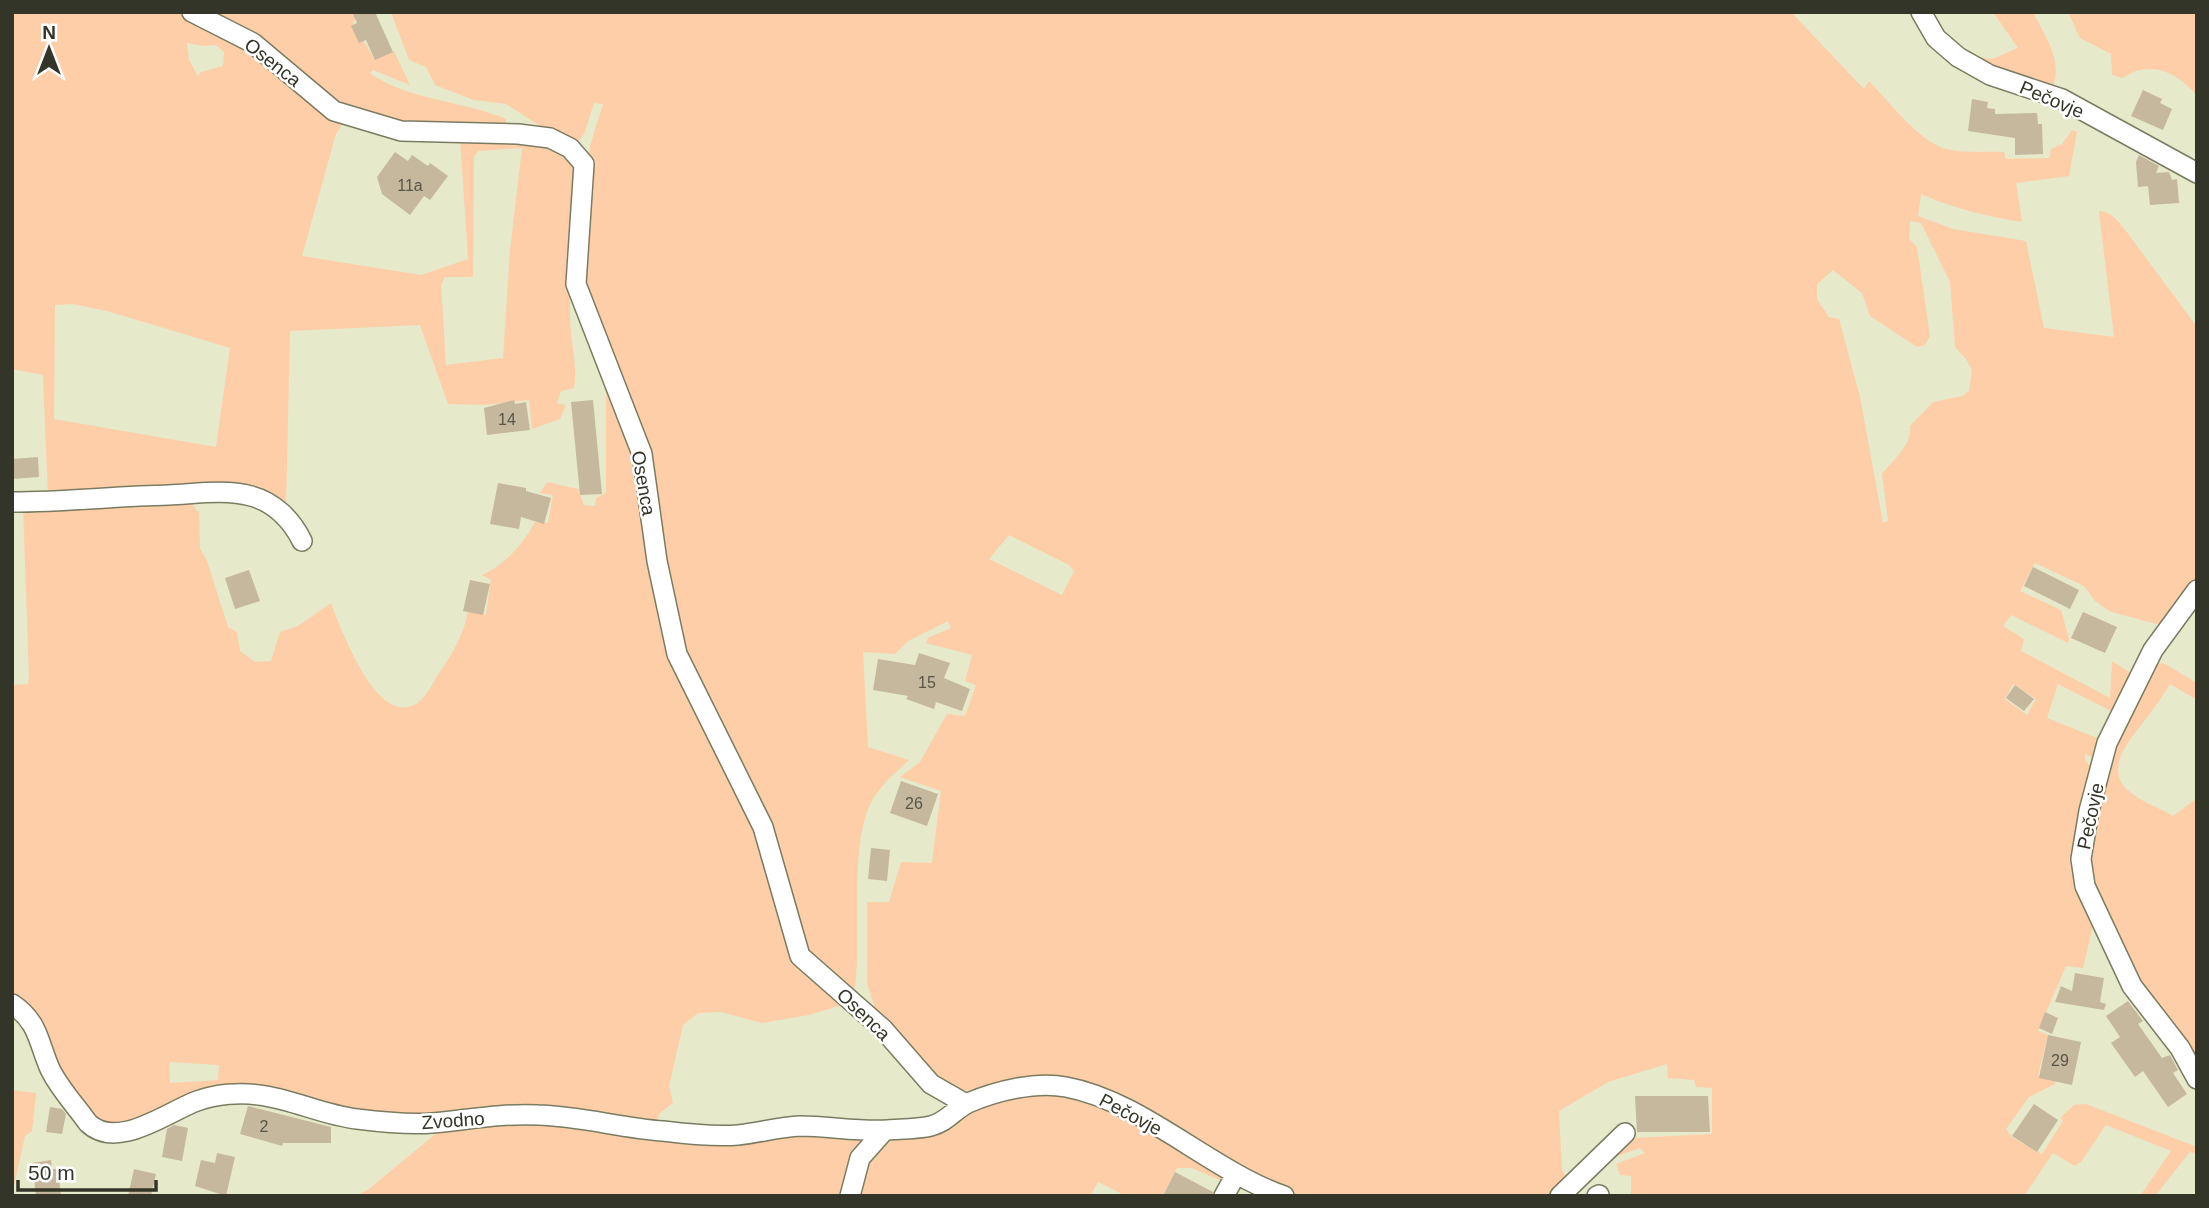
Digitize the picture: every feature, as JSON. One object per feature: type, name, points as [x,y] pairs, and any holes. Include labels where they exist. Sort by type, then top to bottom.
[{"type":"street","name":"Osenca","points":[[192,12],[253,43],[334,111],[401,131],[518,134],[550,138],[570,148],[584,164],[576,284],[642,454],[657,561],[677,654],[763,827],[800,956],[883,1029],[931,1084],[966,1104]]},
{"type":"street","name":"Pečovje","points":[[1921,12],[1936,37],[1958,57],[1990,75],[2062,99],[2197,173]]},
{"type":"street","points":[[12,502],[55,502],[128,495],[215,493],[250,496],[274,506],[295,526],[302,541]]},
{"type":"street","name":"Pečovje","points":[[2197,590],[2154,650],[2107,743],[2081,859],[2085,886],[2132,986],[2180,1048],[2197,1079]]},
{"type":"street","name":"Zvodno","points":[[12,1004],[35,1026],[51,1070],[73,1102],[88,1123],[103,1133],[130,1129],[163,1119],[197,1101],[223,1095],[260,1095],[332,1115],[392,1122],[428,1124],[506,1115],[540,1115],[658,1131],[710,1135],[737,1135],[795,1126],[884,1131],[932,1126],[951,1117],[966,1104]]},
{"type":"street","name":"Pečovje","points":[[966,1104],[1031,1086],[1063,1086],[1096,1094],[1260,1188],[1284,1196]]},
{"type":"street","points":[[850,1196],[860,1158],[884,1131]]},
{"type":"street","points":[[1560,1196],[1625,1133]]},
{"type":"street","points":[[1224,1196],[1236,1174]]},
{"type":"shaded area","points":[[12,12],[179,12],[252,50],[343,123],[336,134],[302,256],[421,275],[468,259],[460,138],[542,140],[576,163],[570,298],[575,379],[574,388],[561,391],[557,403],[566,405],[560,419],[532,429],[529,400],[485,405],[448,404],[420,325],[290,331],[286,508],[262,493],[48,498],[43,375],[12,369]],"holes":[[[187,43],[216,45],[224,52],[223,66],[201,72],[198,76],[189,60]],[[522,148],[510,250],[503,358],[446,365],[441,285],[445,277],[473,277],[474,157],[478,151]],[[73,304],[107,311],[230,348],[216,447],[54,419],[55,305]]]},
{"type":"shaded area","points":[[206,12],[358,12],[353,24],[374,58],[394,51],[410,85],[373,70],[370,73],[384,82],[418,95],[506,119],[506,126],[496,129],[358,118]]},
{"type":"shaded area","points":[[391,12],[1791,12],[1864,89],[1869,81],[1914,128],[1943,148],[1965,152],[2004,152],[2006,159],[2049,158],[2051,149],[2062,144],[2072,130],[2077,132],[2069,176],[2016,183],[2022,222],[1971,211],[1921,194],[1918,216],[1953,229],[2026,241],[2044,328],[2114,337],[2099,211],[2107,213],[2126,231],[2197,327],[2197,580],[2164,623],[2157,624],[2111,612],[2095,601],[2084,586],[2035,563],[2020,591],[2061,610],[2068,643],[2011,615],[2003,626],[2024,639],[2021,651],[2110,698],[2112,661],[2134,675],[2113,712],[2058,684],[2047,718],[2102,740],[2097,759],[2085,754],[2085,760],[2094,770],[2083,822],[2095,917],[2083,968],[2066,966],[2038,1031],[2048,1035],[2038,1075],[2055,1081],[2055,1084],[2029,1097],[2006,1129],[2012,1137],[2042,1154],[2063,1121],[2061,1117],[2074,1105],[2086,1104],[2197,1147],[2197,1154],[2190,1152],[2155,1196],[2140,1196],[2171,1151],[2106,1125],[2081,1162],[2075,1166],[2053,1153],[2024,1196],[1631,1196],[1631,1176],[1620,1175],[1616,1164],[1645,1153],[1640,1148],[1609,1159],[1632,1138],[1712,1134],[1712,1088],[1696,1087],[1694,1080],[1668,1078],[1667,1064],[1608,1082],[1559,1111],[1562,1170],[1570,1183],[1554,1196],[1298,1196],[1260,1183],[1085,1086],[979,1092],[951,1088],[929,1076],[875,1008],[867,983],[867,902],[889,902],[901,862],[932,863],[941,791],[900,777],[920,762],[947,714],[965,716],[976,685],[965,681],[972,655],[926,643],[928,638],[951,628],[948,621],[908,641],[895,654],[863,652],[868,747],[909,760],[877,793],[865,817],[858,864],[855,987],[851,992],[823,976],[821,988],[842,1005],[809,1015],[762,1023],[721,1012],[698,1013],[683,1025],[669,1086],[673,1103],[659,1114],[657,1126],[424,1121],[257,1092],[148,1119],[99,1126],[53,1068],[40,1019],[27,1003],[12,993],[12,685],[28,684],[29,676],[23,507],[187,498],[199,513],[200,548],[207,561],[228,627],[237,632],[240,651],[255,662],[271,661],[280,632],[298,626],[331,603],[364,674],[377,692],[391,704],[406,707],[421,700],[429,689],[456,646],[468,611],[486,615],[491,580],[482,575],[513,553],[535,522],[548,523],[553,495],[540,493],[547,482],[578,489],[584,505],[595,506],[596,498],[606,493],[606,377],[585,298],[588,165],[590,146],[603,104],[594,103],[584,134],[576,145],[506,104],[474,100],[435,85],[426,67],[409,60]],"holes":[[[1910,221],[1921,223],[1950,282],[1955,347],[1972,370],[1969,390],[1963,396],[1933,402],[1910,426],[1905,446],[1882,474],[1888,521],[1883,523],[1860,397],[1839,319],[1829,317],[1817,299],[1817,284],[1833,270],[1862,293],[1870,316],[1917,347],[1925,345],[1930,336],[1917,247],[1909,239]],[[1009,535],[1069,565],[1074,571],[1062,595],[989,559]],[[2013,684],[2036,699],[2027,715],[2005,699]],[[169,1062],[219,1065],[218,1080],[170,1083]]]},
{"type":"shaded area","points":[[1993,12],[2033,12],[2052,49],[2056,69],[2052,89],[1983,66],[1978,57],[1992,59],[2018,48]]},
{"type":"shaded area","points":[[2068,12],[2197,12],[2197,96],[2181,81],[2163,71],[2143,70],[2123,78],[2112,75],[2111,54],[2080,38]]},
{"type":"shaded area","points":[[2153,662],[2165,664],[2197,683],[2197,700],[2170,684],[2122,752],[2118,773],[2130,792],[2173,816],[2197,798],[2197,1062],[2135,978],[2096,894],[2088,860],[2114,738]]},
{"type":"shaded area","points":[[12,1090],[36,1093],[32,1131],[25,1136],[12,1195]]},
{"type":"shaded area","points":[[1032,1092],[1100,1102],[1219,1173],[1222,1181],[1192,1168],[1177,1168],[1163,1196],[1126,1196],[1098,1182],[1090,1196],[855,1196],[865,1156],[883,1138],[977,1106]]},
{"type":"shaded area","points":[[500,1119],[772,1134],[875,1135],[846,1196],[355,1196],[369,1189],[445,1126]]},
{"type":"building","points":[[352,12],[375,12],[393,52],[375,60],[366,40],[359,43],[351,26],[357,23]]},
{"type":"building","points":[[2143,90],[2162,99],[2160,103],[2172,109],[2163,130],[2131,116]]},
{"type":"building","points":[[1972,99],[1988,102],[1987,108],[1995,109],[1995,114],[2037,113],[2038,124],[2042,124],[2043,154],[2015,155],[2015,138],[1968,131]]},
{"type":"building","points":[[395,152],[408,161],[412,155],[428,166],[430,163],[448,176],[430,200],[424,196],[410,215],[382,194],[377,177]]},
{"type":"building","points":[[2139,155],[2159,166],[2156,173],[2169,172],[2172,180],[2177,179],[2179,203],[2150,205],[2148,186],[2138,187],[2136,162]]},
{"type":"building","points":[[514,400],[515,404],[526,402],[530,430],[487,435],[484,408]]},
{"type":"building","points":[[593,400],[602,494],[580,495],[571,402]]},
{"type":"building","points":[[38,457],[39,477],[12,479],[12,459]]},
{"type":"building","points":[[498,483],[526,488],[526,491],[551,498],[544,524],[521,517],[519,529],[490,524]]},
{"type":"building","points":[[2033,567],[2079,590],[2070,609],[2024,586]]},
{"type":"building","points":[[249,570],[260,601],[235,609],[225,578]]},
{"type":"building","points":[[470,580],[490,584],[483,615],[463,611]]},
{"type":"building","points":[[2083,612],[2117,627],[2105,653],[2071,638]]},
{"type":"building","points":[[919,653],[950,663],[944,678],[970,689],[962,711],[936,702],[934,709],[906,699],[908,696],[873,690],[878,659],[915,665]]},
{"type":"building","points":[[2015,685],[2034,699],[2024,711],[2006,698]]},
{"type":"building","points":[[901,781],[938,794],[927,826],[890,813]]},
{"type":"building","points":[[871,848],[890,850],[887,881],[868,879]]},
{"type":"building","points":[[2075,973],[2104,978],[2100,1002],[2106,1004],[2104,1010],[2055,1002],[2061,986],[2072,991]]},
{"type":"building","points":[[2128,1001],[2143,1021],[2138,1024],[2162,1058],[2170,1055],[2178,1070],[2173,1073],[2187,1094],[2168,1107],[2143,1071],[2135,1077],[2111,1043],[2120,1037],[2106,1016]]},
{"type":"building","points":[[2045,1012],[2058,1018],[2052,1034],[2039,1028]]},
{"type":"building","points":[[2048,1035],[2081,1042],[2072,1085],[2039,1078]]},
{"type":"building","points":[[1635,1096],[1708,1096],[1710,1132],[1637,1132]]},
{"type":"building","points":[[2034,1104],[2058,1120],[2037,1152],[2012,1136]]},
{"type":"building","points":[[248,1106],[331,1127],[331,1143],[283,1143],[282,1146],[240,1134]]},
{"type":"building","points":[[50,1107],[62,1109],[66,1114],[62,1134],[46,1132]]},
{"type":"building","points":[[174,1125],[188,1128],[182,1161],[162,1157],[167,1129]]},
{"type":"building","points":[[217,1153],[235,1157],[226,1196],[195,1186],[201,1160],[215,1163]]},
{"type":"building","points":[[51,1160],[52,1169],[58,1169],[61,1196],[36,1196],[32,1163]]},
{"type":"building","points":[[134,1169],[156,1174],[151,1196],[128,1196]]},
{"type":"building","points":[[1175,1172],[1213,1192],[1212,1196],[1163,1196]]}]
